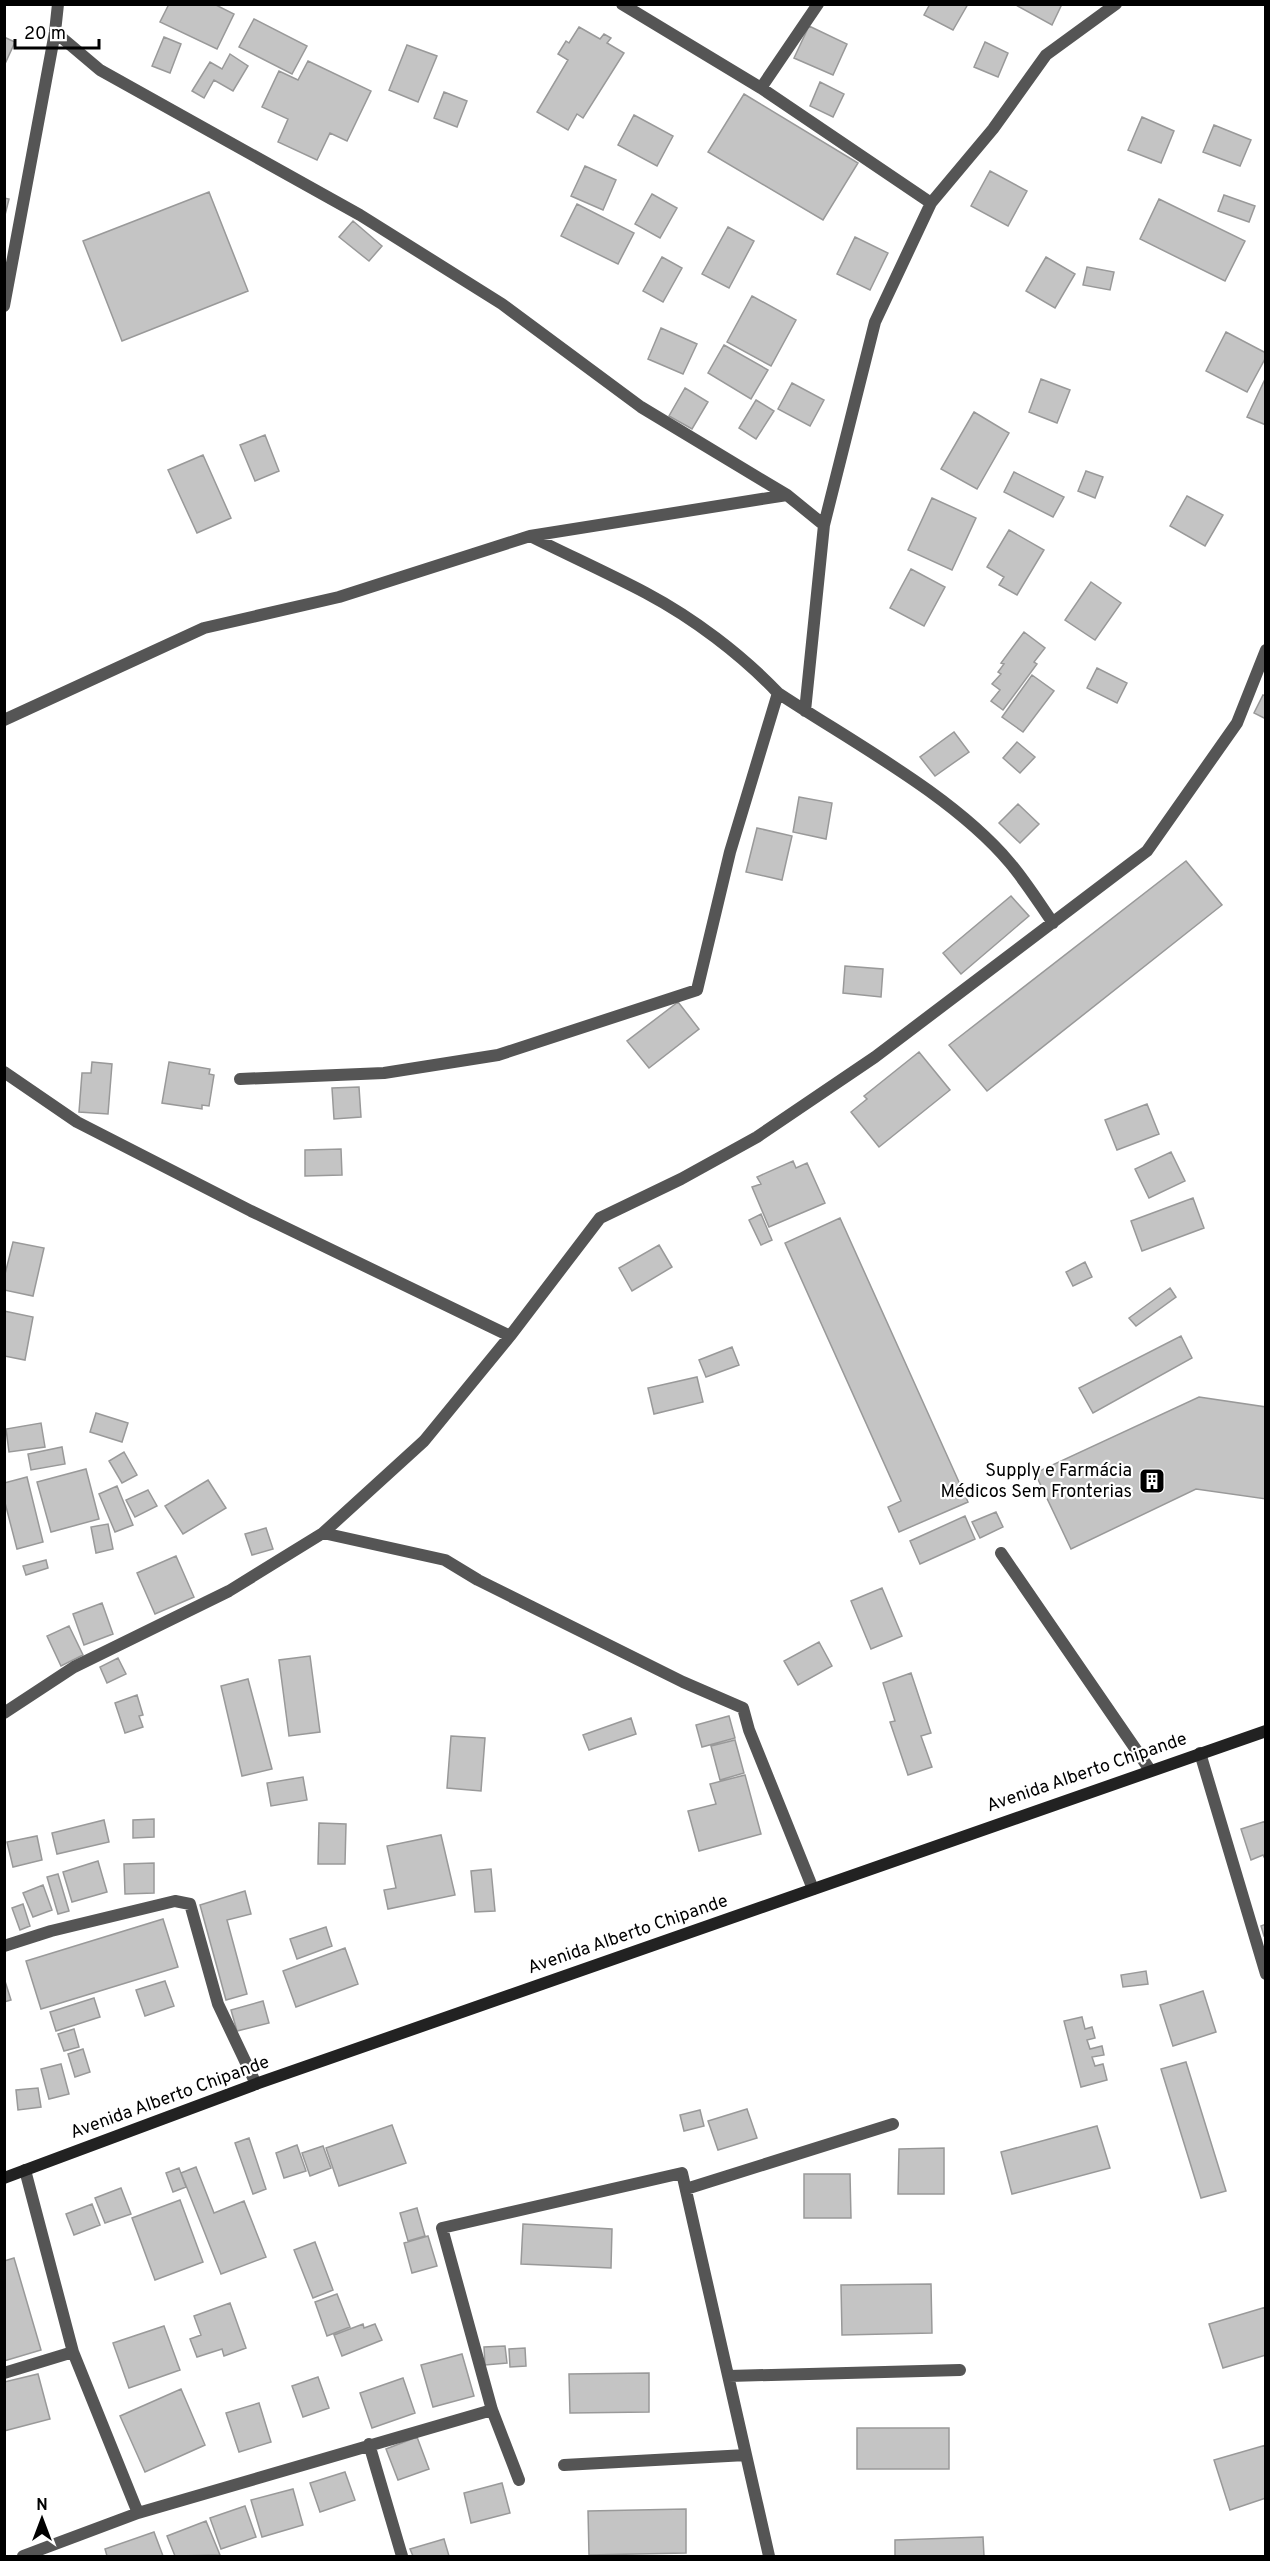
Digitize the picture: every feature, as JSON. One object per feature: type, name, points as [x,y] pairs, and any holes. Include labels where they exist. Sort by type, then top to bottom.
[{"type":"main road","name":"Avenida Alberto Chipande","points":[[4,2178],[256,2084],[1266,1731]]},
{"type":"street","points":[[4,306],[55,32],[58,4]]},
{"type":"street","points":[[622,4],[762,88],[931,203]]},
{"type":"street","points":[[762,88],[818,4]]},
{"type":"street","points":[[805,711],[824,525],[875,322],[931,203],[993,129],[1046,55],[1116,4]]},
{"type":"street","points":[[55,32],[100,70],[360,215],[502,304],[641,408],[787,495],[824,525]]},
{"type":"street","points":[[4,720],[204,628],[339,597],[530,536],[787,495]]},
{"type":"street","points":[[530,536],[647,594],[702,628],[753,669],[778,693],[920,785],[966,820],[1010,863],[1053,923]]},
{"type":"street","points":[[4,1713],[74,1667],[230,1591],[323,1533],[424,1441],[510,1336],[600,1218],[681,1179],[757,1137],[875,1057],[1147,851],[1237,723],[1266,650]]},
{"type":"street","points":[[240,1079],[384,1073],[498,1055],[697,990],[730,852],[778,693]]},
{"type":"street","points":[[4,1072],[77,1122],[250,1211],[510,1336]]},
{"type":"street","points":[[323,1533],[445,1560],[478,1580],[683,1682],[743,1708],[749,1730],[813,1889]]},
{"type":"street","points":[[1001,1553],[1150,1770]]},
{"type":"street","points":[[1200,1753],[1266,1974]]},
{"type":"street","points":[[4,1946],[51,1931],[175,1901],[190,1904],[218,2004],[256,2084]]},
{"type":"street","points":[[686,2189],[893,2124]]},
{"type":"street","points":[[26,2170],[73,2352],[138,2513]]},
{"type":"street","points":[[519,2480],[492,2409],[442,2228],[682,2174],[769,2556]]},
{"type":"street","points":[[4,2373],[73,2352]]},
{"type":"street","points":[[729,2376],[960,2370]]},
{"type":"street","points":[[24,2556],[138,2513],[492,2409]]},
{"type":"street","points":[[369,2445],[402,2556]]},
{"type":"street","points":[[564,2466],[746,2455]]},
{"type":"building","points":[[169,4],[214,4],[234,14],[217,49],[160,22]]},
{"type":"building","points":[[930,4],[968,4],[953,30],[924,15]]},
{"type":"building","points":[[1014,4],[1062,4],[1052,25]]},
{"type":"building","points":[[254,19],[307,46],[292,74],[239,47]]},
{"type":"building","points":[[809,26],[847,44],[833,75],[794,58]]},
{"type":"building","points":[[579,27],[600,39],[604,34],[611,38],[607,43],[624,53],[583,118],[577,114],[568,130],[537,112],[568,60],[558,54],[566,41],[569,43]]},
{"type":"building","points":[[4,37],[15,42],[4,66]]},
{"type":"building","points":[[164,37],[181,44],[170,73],[152,66]]},
{"type":"building","points":[[985,42],[1008,53],[998,77],[974,67]]},
{"type":"building","points":[[407,45],[437,56],[418,102],[389,90]]},
{"type":"building","points":[[230,54],[248,66],[233,91],[214,80],[204,98],[192,91],[210,62],[222,69]]},
{"type":"building","points":[[308,61],[371,91],[347,141],[330,133],[317,160],[278,142],[288,119],[262,107],[279,71],[298,80]]},
{"type":"building","points":[[820,82],[844,94],[833,117],[810,106]]},
{"type":"building","points":[[444,92],[467,101],[457,127],[434,118]]},
{"type":"building","points":[[744,94],[858,163],[823,220],[708,152]]},
{"type":"building","points":[[634,115],[673,136],[657,166],[618,145]]},
{"type":"building","points":[[1142,117],[1174,131],[1161,163],[1128,150]]},
{"type":"building","points":[[1214,125],[1251,140],[1240,166],[1203,152]]},
{"type":"building","points":[[585,166],[616,180],[603,210],[571,196]]},
{"type":"building","points":[[990,171],[1027,191],[1008,226],[971,206]]},
{"type":"building","points":[[209,192],[248,291],[122,341],[83,241]]},
{"type":"building","points":[[652,194],[677,208],[660,238],[635,224]]},
{"type":"building","points":[[1224,195],[1255,206],[1249,222],[1218,211]]},
{"type":"building","points":[[4,198],[9,199],[4,219]]},
{"type":"building","points":[[1159,199],[1245,241],[1225,281],[1140,239]]},
{"type":"building","points":[[577,204],[634,233],[618,264],[561,236]]},
{"type":"building","points":[[353,221],[382,246],[369,261],[339,237]]},
{"type":"building","points":[[728,227],[754,241],[729,288],[702,274]]},
{"type":"building","points":[[855,237],[888,253],[870,290],[837,274]]},
{"type":"building","points":[[662,257],[682,268],[663,302],[643,291]]},
{"type":"building","points":[[1046,257],[1075,274],[1055,308],[1026,291]]},
{"type":"building","points":[[1087,267],[1114,272],[1110,290],[1083,285]]},
{"type":"building","points":[[752,296],[796,320],[771,366],[727,342]]},
{"type":"building","points":[[661,328],[697,344],[683,374],[648,359]]},
{"type":"building","points":[[1226,332],[1266,353],[1247,392],[1206,371]]},
{"type":"building","points":[[724,345],[768,370],[751,399],[708,373]]},
{"type":"building","points":[[1266,377],[1266,425],[1247,417]]},
{"type":"building","points":[[1041,379],[1070,390],[1057,423],[1029,412]]},
{"type":"building","points":[[792,383],[824,400],[810,426],[778,409]]},
{"type":"building","points":[[685,388],[708,402],[692,429],[669,416]]},
{"type":"building","points":[[756,400],[774,411],[756,439],[739,428]]},
{"type":"building","points":[[974,412],[1009,433],[977,489],[941,469]]},
{"type":"building","points":[[265,435],[279,471],[255,481],[240,445]]},
{"type":"building","points":[[203,455],[231,518],[197,533],[168,470]]},
{"type":"building","points":[[1086,471],[1103,477],[1095,498],[1078,491]]},
{"type":"building","points":[[1014,472],[1064,497],[1053,517],[1004,492]]},
{"type":"building","points":[[1187,496],[1223,515],[1205,546],[1170,526]]},
{"type":"building","points":[[932,498],[976,518],[952,570],[908,550]]},
{"type":"building","points":[[1009,530],[1044,550],[1017,595],[999,585],[1004,577],[987,567]]},
{"type":"building","points":[[911,569],[945,587],[924,626],[890,608]]},
{"type":"building","points":[[1091,582],[1121,603],[1095,640],[1065,620]]},
{"type":"building","points":[[1024,632],[1045,648],[1034,662],[1037,664],[1003,710],[991,701],[1000,690],[992,684],[1001,674],[998,672],[1004,664],[1001,663]]},
{"type":"building","points":[[1097,668],[1127,683],[1117,703],[1087,688]]},
{"type":"building","points":[[1032,675],[1054,691],[1023,732],[1002,717]]},
{"type":"building","points":[[1263,695],[1266,696],[1266,719],[1254,713]]},
{"type":"building","points":[[954,732],[969,752],[935,776],[920,757]]},
{"type":"building","points":[[1017,742],[1035,757],[1020,773],[1003,758]]},
{"type":"building","points":[[799,797],[832,803],[826,839],[793,832]]},
{"type":"building","points":[[1018,804],[1039,824],[1020,843],[999,823]]},
{"type":"building","points":[[757,828],[792,836],[782,880],[746,872]]},
{"type":"building","points":[[1186,861],[1222,905],[987,1091],[949,1045]]},
{"type":"building","points":[[1011,896],[1029,916],[961,974],[943,953]]},
{"type":"building","points":[[845,966],[883,969],[881,997],[843,993]]},
{"type":"building","points":[[678,1002],[699,1029],[649,1068],[627,1041]]},
{"type":"building","points":[[919,1052],[950,1090],[879,1147],[851,1112],[867,1099],[864,1096]]},
{"type":"building","points":[[92,1062],[112,1064],[108,1114],[79,1112],[82,1073],[91,1073]]},
{"type":"building","points":[[169,1062],[210,1069],[209,1074],[214,1075],[209,1106],[202,1105],[202,1109],[162,1103]]},
{"type":"building","points":[[359,1087],[361,1117],[334,1119],[332,1088]]},
{"type":"building","points":[[1147,1104],[1159,1134],[1117,1150],[1105,1120]]},
{"type":"building","points":[[341,1149],[342,1175],[305,1176],[305,1150]]},
{"type":"building","points":[[1171,1152],[1185,1181],[1149,1198],[1135,1169]]},
{"type":"building","points":[[793,1161],[796,1168],[807,1163],[825,1203],[769,1227],[752,1187],[761,1184],[757,1177]]},
{"type":"building","points":[[1193,1198],[1204,1228],[1142,1251],[1131,1221]]},
{"type":"building","points":[[761,1214],[772,1240],[761,1245],[749,1220]]},
{"type":"building","points":[[840,1218],[968,1502],[899,1532],[888,1507],[901,1501],[785,1243]]},
{"type":"building","points":[[13,1242],[44,1248],[33,1296],[4,1290],[4,1278]]},
{"type":"building","points":[[659,1245],[672,1267],[632,1291],[619,1268]]},
{"type":"building","points":[[1085,1262],[1092,1277],[1073,1286],[1066,1272]]},
{"type":"building","points":[[1170,1288],[1176,1297],[1136,1326],[1129,1318]]},
{"type":"building","points":[[4,1311],[33,1317],[25,1360],[4,1356]]},
{"type":"building","points":[[1181,1336],[1192,1358],[1093,1413],[1079,1388]]},
{"type":"building","points":[[732,1347],[739,1365],[706,1377],[699,1360]]},
{"type":"building","points":[[697,1377],[703,1402],[654,1414],[648,1388]]},
{"type":"building","name":"Supply e Farmácia Médicos Sem Fronterias","points":[[1199,1397],[1266,1407],[1266,1499],[1196,1489],[1071,1549],[1035,1473]]},
{"type":"building","points":[[96,1413],[128,1423],[122,1442],[90,1432]]},
{"type":"building","points":[[41,1423],[45,1447],[9,1452],[6,1429]]},
{"type":"building","points":[[62,1447],[65,1464],[31,1470],[28,1454]]},
{"type":"building","points":[[124,1452],[137,1475],[122,1483],[109,1461]]},
{"type":"building","points":[[86,1469],[99,1519],[51,1532],[37,1482]]},
{"type":"building","points":[[27,1477],[43,1542],[17,1549],[4,1499],[4,1483]]},
{"type":"building","points":[[208,1480],[226,1508],[183,1534],[165,1506]]},
{"type":"building","points":[[117,1486],[133,1525],[115,1532],[99,1494]]},
{"type":"building","points":[[148,1490],[157,1506],[135,1517],[126,1500]]},
{"type":"building","points":[[996,1512],[1003,1527],[980,1538],[972,1522]]},
{"type":"building","points":[[965,1516],[975,1539],[920,1564],[910,1541]]},
{"type":"building","points":[[108,1524],[113,1549],[96,1553],[91,1527]]},
{"type":"building","points":[[266,1528],[273,1549],[252,1555],[245,1534]]},
{"type":"building","points":[[176,1556],[194,1597],[155,1614],[137,1573]]},
{"type":"building","points":[[46,1560],[48,1568],[26,1575],[23,1566]]},
{"type":"building","points":[[882,1588],[902,1636],[871,1649],[851,1601]]},
{"type":"building","points":[[102,1603],[113,1634],[84,1645],[73,1614]]},
{"type":"building","points":[[69,1626],[83,1655],[61,1666],[47,1636]]},
{"type":"building","points":[[819,1642],[832,1666],[798,1685],[784,1661]]},
{"type":"building","points":[[310,1656],[320,1732],[289,1736],[279,1660]]},
{"type":"building","points":[[118,1658],[126,1674],[107,1683],[100,1667]]},
{"type":"building","points":[[911,1673],[931,1733],[921,1736],[932,1767],[908,1775],[890,1722],[895,1721],[883,1683]]},
{"type":"building","points":[[248,1679],[272,1769],[242,1776],[221,1686]]},
{"type":"building","points":[[137,1695],[143,1715],[139,1716],[143,1727],[125,1733],[115,1703]]},
{"type":"building","points":[[729,1716],[735,1738],[702,1747],[696,1725]]},
{"type":"building","points":[[631,1718],[636,1734],[589,1750],[583,1735]]},
{"type":"building","points":[[451,1736],[485,1738],[481,1791],[447,1788]]},
{"type":"building","points":[[735,1740],[744,1773],[720,1780],[711,1746]]},
{"type":"building","points":[[745,1775],[761,1834],[699,1851],[688,1811],[716,1804],[710,1784]]},
{"type":"building","points":[[303,1777],[307,1800],[271,1806],[267,1783]]},
{"type":"building","points":[[154,1819],[154,1837],[133,1838],[133,1820]]},
{"type":"building","points":[[104,1820],[109,1842],[57,1854],[52,1833]]},
{"type":"building","points":[[1266,1821],[1266,1861],[1263,1855],[1251,1860],[1241,1829]]},
{"type":"building","points":[[319,1823],[346,1824],[345,1864],[318,1864]]},
{"type":"building","points":[[441,1835],[455,1895],[388,1909],[384,1890],[396,1888],[387,1846]]},
{"type":"building","points":[[37,1836],[42,1860],[13,1867],[7,1842]]},
{"type":"building","points":[[98,1861],[107,1892],[72,1902],[63,1872]]},
{"type":"building","points":[[154,1863],[154,1893],[125,1894],[124,1864]]},
{"type":"building","points":[[491,1869],[495,1911],[475,1912],[471,1871]]},
{"type":"building","points":[[58,1874],[69,1911],[58,1914],[47,1877]]},
{"type":"building","points":[[43,1885],[52,1910],[33,1917],[23,1893]]},
{"type":"building","points":[[245,1891],[251,1914],[227,1920],[247,1994],[226,2000],[200,1905]]},
{"type":"building","points":[[23,1904],[30,1926],[20,1930],[12,1908]]},
{"type":"building","points":[[163,1919],[178,1967],[41,2009],[26,1961]]},
{"type":"building","points":[[1266,1924],[1266,1935],[1264,1936],[1261,1926]]},
{"type":"building","points":[[326,1927],[332,1946],[297,1959],[290,1939]]},
{"type":"building","points":[[345,1948],[358,1984],[296,2007],[283,1971]]},
{"type":"building","points":[[1146,1971],[1148,1984],[1123,1987],[1121,1975]]},
{"type":"building","points":[[4,1978],[11,2000],[4,2002]]},
{"type":"building","points":[[165,1981],[174,2006],[145,2016],[136,1990]]},
{"type":"building","points":[[1203,1991],[1216,2032],[1173,2046],[1160,2005]]},
{"type":"building","points":[[94,1998],[100,2017],[56,2031],[50,2012]]},
{"type":"building","points":[[263,2001],[269,2023],[237,2031],[231,2010]]},
{"type":"building","points":[[1082,2017],[1085,2029],[1092,2027],[1095,2038],[1087,2040],[1090,2049],[1102,2046],[1104,2055],[1092,2057],[1095,2066],[1103,2064],[1107,2080],[1081,2087],[1064,2021]]},
{"type":"building","points":[[74,2029],[79,2047],[64,2051],[58,2034]]},
{"type":"building","points":[[83,2049],[90,2072],[75,2077],[68,2054]]},
{"type":"building","points":[[1186,2062],[1226,2191],[1201,2198],[1161,2069]]},
{"type":"building","points":[[61,2064],[69,2094],[49,2099],[41,2069]]},
{"type":"building","points":[[38,2088],[41,2107],[18,2110],[16,2090]]},
{"type":"building","points":[[747,2109],[757,2138],[718,2150],[708,2121]]},
{"type":"building","points":[[700,2110],[704,2126],[684,2131],[680,2115]]},
{"type":"building","points":[[392,2125],[406,2163],[339,2186],[326,2148]]},
{"type":"building","points":[[1097,2126],[1110,2168],[1012,2194],[1001,2152]]},
{"type":"building","points":[[249,2138],[266,2189],[253,2194],[235,2143]]},
{"type":"building","points":[[297,2145],[306,2171],[284,2178],[276,2153]]},
{"type":"building","points":[[323,2146],[331,2168],[310,2176],[302,2153]]},
{"type":"building","points":[[944,2148],[944,2194],[898,2194],[899,2149]]},
{"type":"building","points":[[196,2167],[214,2213],[244,2201],[266,2257],[221,2274],[181,2173]]},
{"type":"building","points":[[179,2168],[186,2187],[173,2192],[166,2173]]},
{"type":"building","points":[[804,2174],[850,2174],[851,2218],[804,2218]]},
{"type":"building","points":[[121,2188],[131,2214],[105,2223],[95,2198]]},
{"type":"building","points":[[180,2200],[203,2262],[155,2280],[132,2218]]},
{"type":"building","points":[[92,2204],[100,2225],[74,2235],[66,2214]]},
{"type":"building","points":[[417,2208],[425,2236],[408,2241],[400,2213]]},
{"type":"building","points":[[523,2224],[612,2229],[611,2268],[521,2264]]},
{"type":"building","points":[[428,2236],[437,2266],[412,2273],[404,2243]]},
{"type":"building","points":[[315,2242],[333,2290],[313,2298],[294,2250]]},
{"type":"building","points":[[14,2258],[41,2350],[4,2361],[4,2261]]},
{"type":"building","points":[[931,2284],[932,2333],[842,2335],[841,2285]]},
{"type":"building","points":[[337,2294],[350,2327],[327,2336],[315,2302]]},
{"type":"building","points":[[230,2303],[246,2348],[224,2356],[222,2349],[197,2357],[190,2339],[201,2335],[194,2316]]},
{"type":"building","points":[[1266,2307],[1266,2355],[1223,2368],[1209,2324]]},
{"type":"building","points":[[363,2324],[364,2328],[375,2324],[382,2340],[342,2356],[334,2335]]},
{"type":"building","points":[[164,2326],[180,2370],[129,2388],[113,2343]]},
{"type":"building","points":[[505,2346],[507,2363],[485,2365],[484,2347]]},
{"type":"building","points":[[525,2348],[526,2366],[510,2367],[509,2349]]},
{"type":"building","points":[[462,2354],[474,2396],[433,2407],[421,2365]]},
{"type":"building","points":[[649,2373],[649,2412],[570,2413],[569,2374]]},
{"type":"building","points":[[38,2374],[50,2419],[4,2431],[4,2382]]},
{"type":"building","points":[[318,2377],[329,2408],[303,2417],[292,2386]]},
{"type":"building","points":[[403,2378],[415,2413],[372,2428],[360,2393]]},
{"type":"building","points":[[181,2389],[205,2445],[145,2472],[120,2416]]},
{"type":"building","points":[[259,2403],[271,2442],[239,2452],[226,2413]]},
{"type":"building","points":[[857,2428],[949,2428],[949,2469],[857,2469]]},
{"type":"building","points":[[417,2437],[429,2469],[398,2480],[386,2449]]},
{"type":"building","points":[[1266,2445],[1266,2498],[1230,2510],[1214,2460]]},
{"type":"building","points":[[345,2472],[355,2500],[320,2512],[310,2483]]},
{"type":"building","points":[[502,2483],[510,2513],[471,2523],[464,2493]]},
{"type":"building","points":[[293,2489],[303,2525],[262,2537],[251,2500]]},
{"type":"building","points":[[245,2506],[256,2537],[221,2549],[210,2518]]},
{"type":"building","points":[[686,2509],[686,2553],[589,2555],[588,2511]]},
{"type":"building","points":[[206,2521],[220,2555],[175,2556],[167,2536]]},
{"type":"building","points":[[154,2532],[163,2556],[107,2556],[105,2549]]},
{"type":"building","points":[[983,2537],[984,2556],[895,2556],[895,2540]]},
{"type":"building","points":[[444,2539],[449,2556],[413,2556],[410,2549]]},
{"type":"place","name":"Supply e Farmácia Médicos Sem Fronterias","points":[[1152,1481]]}]
